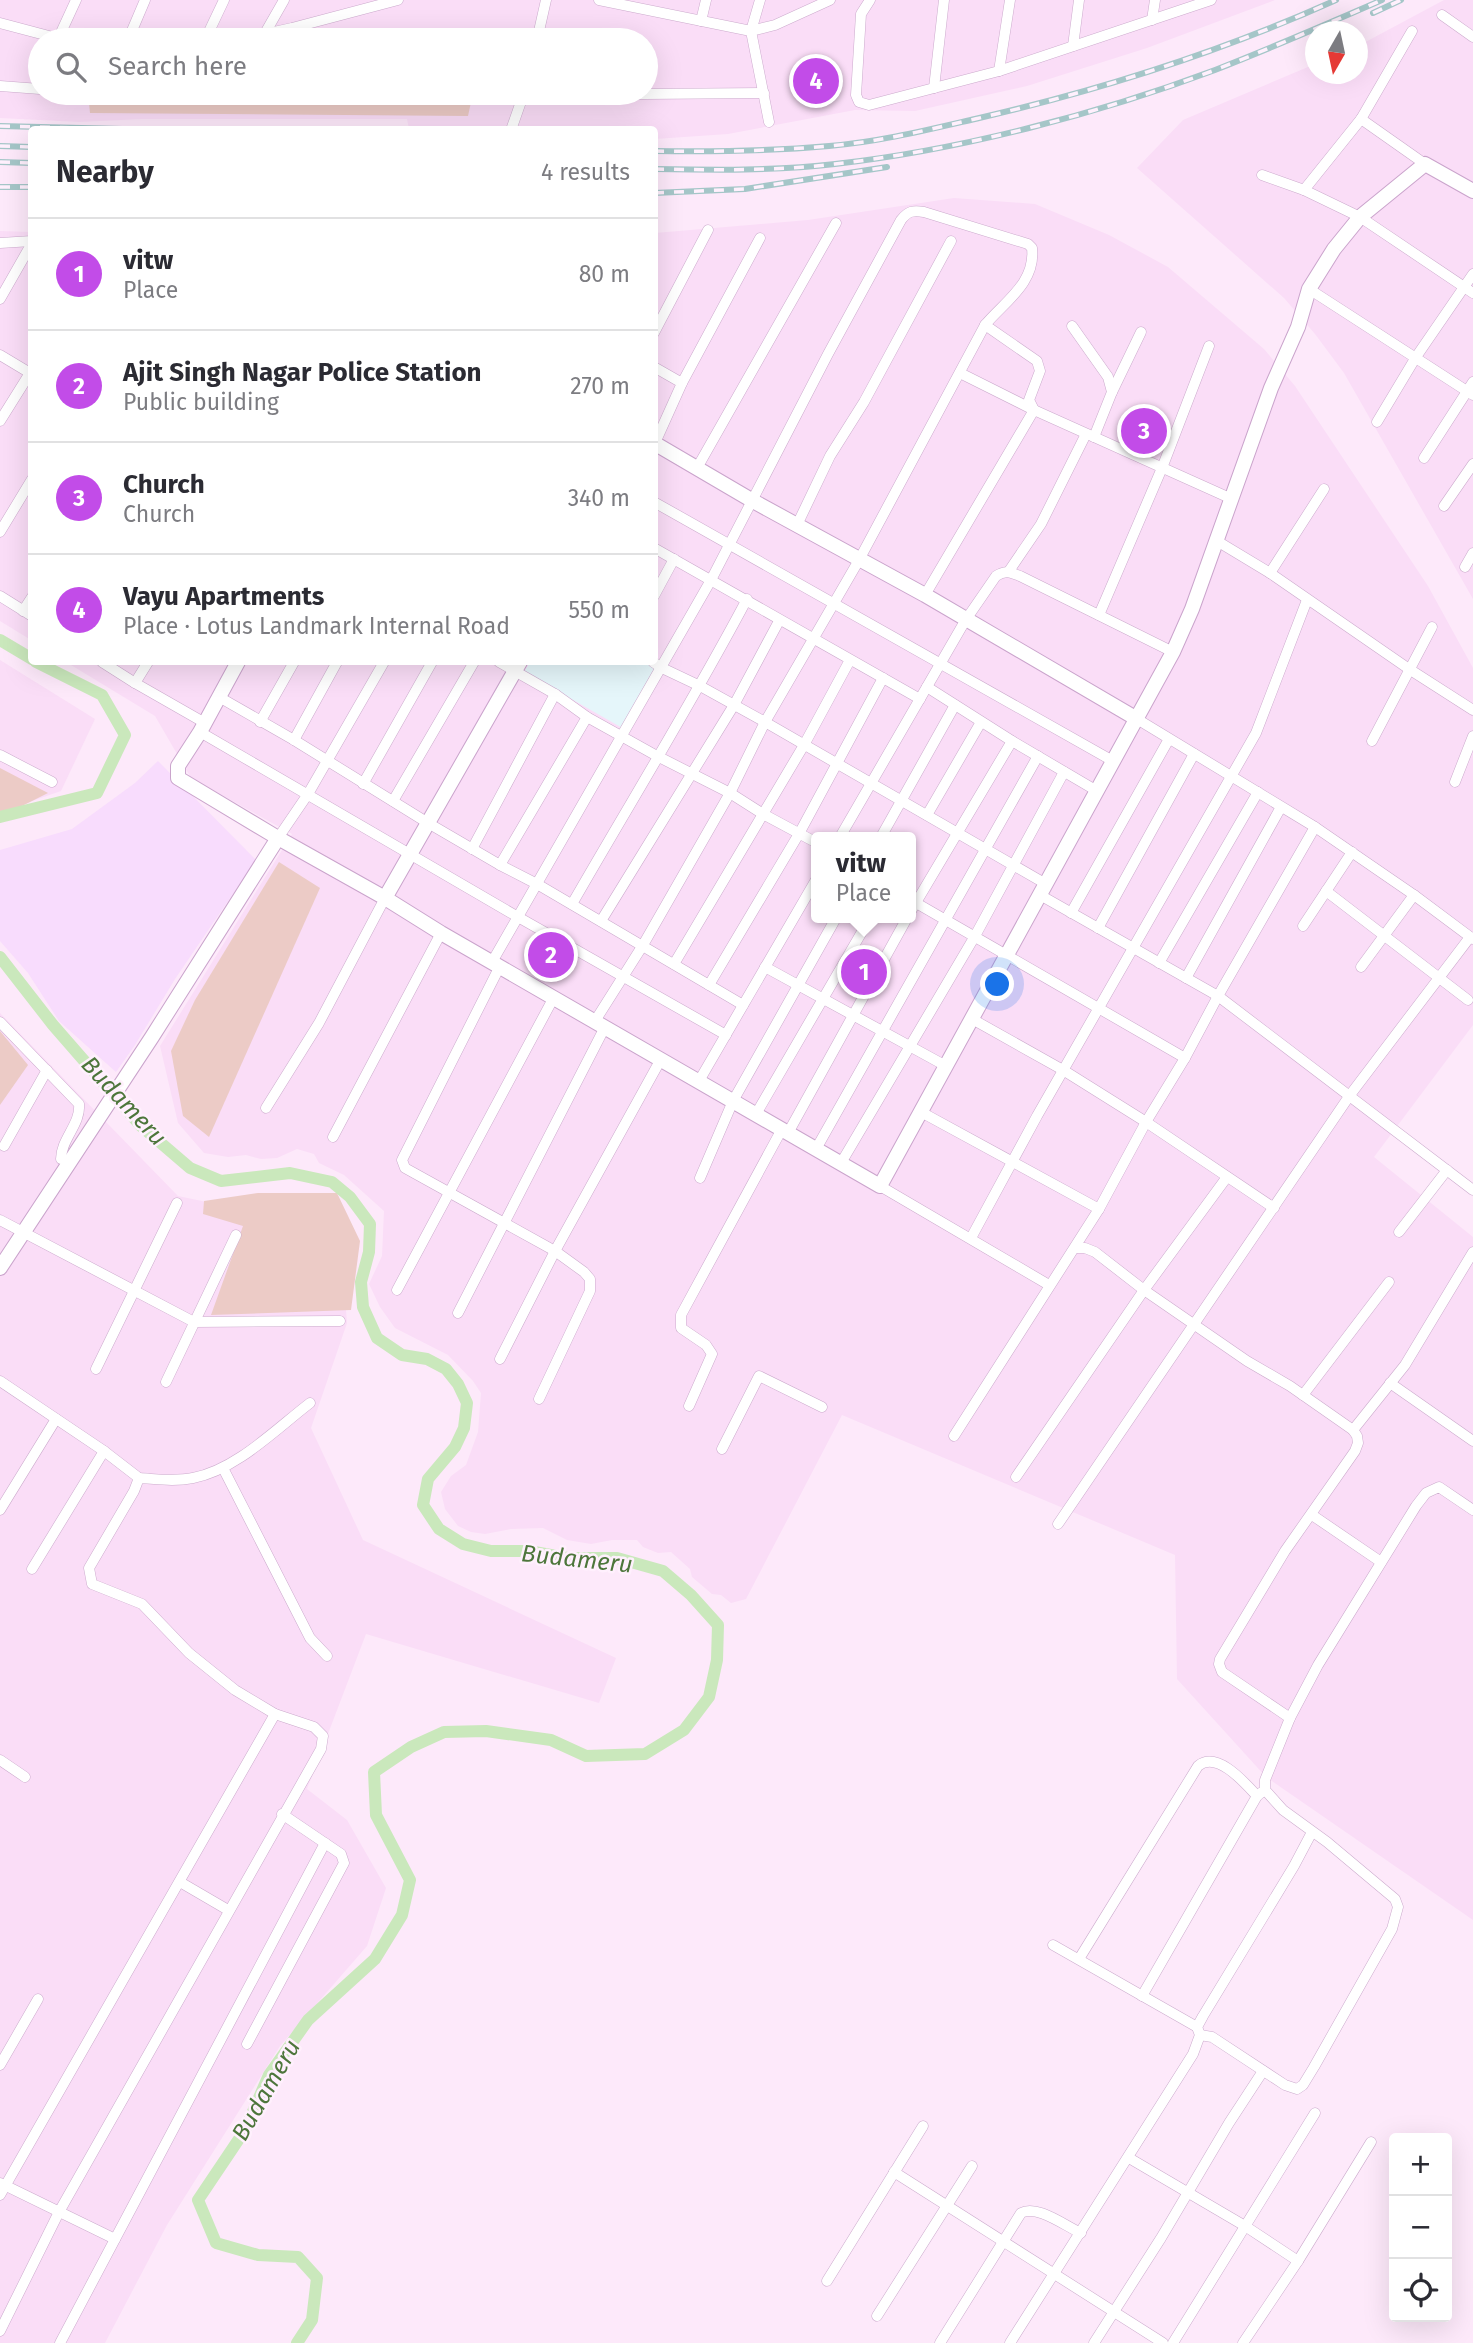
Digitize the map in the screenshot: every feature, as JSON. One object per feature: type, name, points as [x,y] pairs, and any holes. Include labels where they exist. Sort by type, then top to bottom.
[{"type":"street","points":[[66,28],[76,0]]},
{"type":"street","points":[[133,28],[145,0]]},
{"type":"street","points":[[211,28],[224,0]]},
{"type":"street","points":[[268,28],[284,0]]},
{"type":"street","points":[[356,12],[362,0]]},
{"type":"street","points":[[292,28],[398,0]]},
{"type":"street","points":[[540,28],[546,0]]},
{"type":"street","points":[[605,0],[751,31],[775,25],[830,0]]},
{"type":"street","points":[[701,21],[706,0]]},
{"type":"street","points":[[760,0],[751,31],[769,122]]},
{"type":"street","points":[[870,0],[861,14],[856,95],[859,102],[869,105],[999,71],[1211,0]]},
{"type":"street","points":[[934,88],[944,0]]},
{"type":"street","points":[[999,71],[1010,0]]},
{"type":"street","points":[[1073,46],[1079,0]]},
{"type":"street","points":[[1152,20],[1155,0]]},
{"type":"street","points":[[1442,15],[1473,37]]},
{"type":"street","points":[[0,23],[28,31]]},
{"type":"street","points":[[1304,190],[1361,119],[1412,31]]},
{"type":"street","points":[[0,86],[28,88]]},
{"type":"street","points":[[658,93],[764,93]]},
{"type":"street","points":[[513,126],[520,105]]},
{"type":"street","points":[[1361,119],[1424,164],[1471,185]]},
{"type":"street","points":[[880,1186],[1173,652],[1217,541],[1271,388],[1298,327],[1309,289],[1334,249],[1360,217],[1424,164]]},
{"type":"street","points":[[1262,175],[1304,190],[1360,217],[1469,290]]},
{"type":"street","points":[[458,1313],[623,977],[730,793],[765,722],[859,560],[985,326],[1028,277],[1032,248],[1015,238],[933,214],[915,211],[906,213],[828,354],[711,580],[658,663]]},
{"type":"street","points":[[697,468],[836,223]]},
{"type":"street","points":[[658,325],[708,230]]},
{"type":"street","points":[[658,434],[682,383],[761,238]]},
{"type":"street","points":[[797,525],[831,456],[864,402],[951,241]]},
{"type":"street","points":[[0,243],[28,242]]},
{"type":"street","points":[[0,299],[28,249]]},
{"type":"street","points":[[1377,422],[1416,357],[1469,290],[1473,274]]},
{"type":"street","points":[[1309,289],[1471,390],[1424,458]]},
{"type":"street","points":[[985,326],[1037,361],[1040,371],[1029,400],[1034,411]]},
{"type":"street","points":[[1072,326],[1108,377],[1112,392]]},
{"type":"street","points":[[843,832],[965,621],[996,576],[1009,571],[1041,524],[1090,436],[1141,332]]},
{"type":"street","points":[[1099,615],[1162,468],[1209,346]]},
{"type":"street","points":[[0,355],[28,369]]},
{"type":"street","points":[[658,369],[682,383]]},
{"type":"street","points":[[960,373],[1034,411],[1232,499]]},
{"type":"street","points":[[0,421],[28,376]]},
{"type":"street","points":[[925,595],[1034,411]]},
{"type":"street","points":[[658,445],[753,501],[925,595],[1258,792],[1352,852],[1471,938],[1350,1096],[1058,1524]]},
{"type":"street","points":[[1444,506],[1473,464]]},
{"type":"street","points":[[0,532],[28,486]]},
{"type":"street","points":[[1270,573],[1324,489]]},
{"type":"street","points":[[658,504],[1113,761]]},
{"type":"street","points":[[1217,541],[1270,573],[1473,710]]},
{"type":"street","points":[[658,550],[920,699]]},
{"type":"street","points":[[1465,567],[1473,553]]},
{"type":"street","points":[[658,589],[674,559]]},
{"type":"street","points":[[1009,571],[1173,652]]},
{"type":"street","points":[[0,596],[27,613]]},
{"type":"street","points":[[572,904],[657,756],[701,686],[747,599]]},
{"type":"street","points":[[971,1238],[1063,1070],[1256,733],[1307,600]]},
{"type":"street","points":[[601,921],[734,705],[779,621]]},
{"type":"street","points":[[1372,741],[1432,627]]},
{"type":"street","points":[[674,964],[804,745],[850,660]]},
{"type":"street","points":[[107,665],[308,794],[517,918],[726,1035]]},
{"type":"street","points":[[135,683],[146,665]]},
{"type":"street","points":[[237,665],[178,766],[178,778],[1049,1285]]},
{"type":"street","points":[[260,722],[292,665]]},
{"type":"street","points":[[294,740],[335,665]]},
{"type":"street","points":[[0,1268],[66,1160],[152,1037],[308,794],[382,665]]},
{"type":"street","points":[[363,784],[430,665]]},
{"type":"street","points":[[393,802],[472,665]]},
{"type":"street","points":[[539,1399],[591,1286],[590,1279],[555,1251],[405,1168],[402,1160],[517,918],[623,737],[657,665],[701,686],[987,848],[1013,865],[1071,913],[1218,996],[1473,1190]]},
{"type":"street","points":[[266,1108],[324,1013],[385,898],[517,666],[587,717],[811,839]]},
{"type":"street","points":[[709,985],[800,832],[883,678]]},
{"type":"street","points":[[927,687],[1097,791]]},
{"type":"street","points":[[472,849],[555,694]]},
{"type":"street","points":[[219,697],[500,866],[572,904],[743,1005]]},
{"type":"street","points":[[884,832],[955,705]]},
{"type":"street","points":[[500,866],[587,717]]},
{"type":"street","points":[[927,816],[981,722]]},
{"type":"street","points":[[1455,782],[1473,736]]},
{"type":"street","points":[[1071,913],[1169,739]]},
{"type":"street","points":[[916,899],[1012,741]]},
{"type":"street","points":[[1098,928],[1194,754]]},
{"type":"street","points":[[0,755],[52,782]]},
{"type":"street","points":[[816,1149],[1038,756]]},
{"type":"street","points":[[841,1163],[975,936],[1064,772]]},
{"type":"street","points":[[1159,963],[1258,792]]},
{"type":"street","points":[[1186,978],[1282,807]]},
{"type":"street","points":[[954,1436],[1099,1209],[1315,827]]},
{"type":"street","points":[[1303,926],[1352,852]]},
{"type":"street","points":[[699,1081],[811,888]]},
{"type":"street","points":[[1326,891],[1468,1000]]},
{"type":"street","points":[[1361,967],[1414,895]]},
{"type":"street","points":[[916,905],[947,920],[1185,1058]]},
{"type":"street","points":[[700,1178],[733,1101],[833,923]]},
{"type":"street","points":[[756,1114],[867,923]]},
{"type":"street","points":[[689,1406],[712,1354],[706,1345],[681,1328],[681,1315],[904,923]]},
{"type":"street","points":[[333,1137],[441,933]]},
{"type":"street","points":[[765,967],[946,1066]]},
{"type":"street","points":[[397,1290],[554,997]]},
{"type":"street","points":[[972,1019],[1063,1070],[1146,1122],[1273,1208]]},
{"type":"street","points":[[0,1022],[79,1104],[77,1118],[65,1141],[66,1160]]},
{"type":"street","points":[[500,1359],[555,1251],[661,1059]]},
{"type":"street","points":[[4,1146],[47,1070]]},
{"type":"street","points":[[920,1112],[1099,1209]]},
{"type":"street","points":[[1399,1232],[1447,1170]]},
{"type":"street","points":[[1016,1477],[1144,1290],[1227,1177]]},
{"type":"street","points":[[96,1369],[177,1203]]},
{"type":"street","points":[[0,1220],[194,1322],[340,1321]]},
{"type":"street","points":[[166,1382],[236,1235]]},
{"type":"street","points":[[1075,1248],[1095,1252],[1144,1290],[1303,1395],[1353,1430],[1357,1436],[1358,1443],[1354,1451],[1285,1551],[1220,1659],[1222,1672],[1290,1718]]},
{"type":"street","points":[[1353,1430],[1405,1365],[1473,1252]]},
{"type":"street","points":[[1463,1269],[1473,1277]]},
{"type":"street","points":[[1303,1395],[1389,1282]]},
{"type":"street","points":[[722,1449],[759,1376],[822,1407]]},
{"type":"street","points":[[1390,1383],[1473,1440]]},
{"type":"street","points":[[1,1384],[104,1451],[139,1478],[182,1479],[213,1473],[240,1457],[310,1403]]},
{"type":"street","points":[[0,1510],[56,1419]]},
{"type":"street","points":[[32,1569],[104,1451]]},
{"type":"street","points":[[223,1468],[310,1638],[327,1656]]},
{"type":"street","points":[[0,2331],[59,2212],[321,1749],[323,1736],[314,1727],[275,1714],[235,1690],[171,1636],[142,1604],[92,1584],[89,1568],[139,1478]]},
{"type":"street","points":[[1142,1996],[1261,1793],[1290,1718],[1318,1665],[1416,1506],[1432,1489],[1439,1487],[1473,1510]]},
{"type":"street","points":[[1312,1515],[1381,1562]]},
{"type":"street","points":[[115,2239],[2,2188],[275,1714]]},
{"type":"street","points":[[1053,1945],[1212,2037],[1285,2085],[1297,2089],[1303,2085],[1392,1929],[1398,1907],[1395,1899],[1237,1775],[1209,1761],[1202,1762],[1079,1959]]},
{"type":"street","points":[[1,1764],[25,1777]]},
{"type":"street","points":[[247,2044],[342,1867],[344,1858],[282,1814]]},
{"type":"street","points":[[1010,2343],[1193,2054],[1198,2031],[1312,1832]]},
{"type":"street","points":[[60,2343],[325,1843]]},
{"type":"street","points":[[180,1882],[228,1910]]},
{"type":"street","points":[[0,2065],[38,1999]]},
{"type":"street","points":[[1094,2343],[1264,2071]]},
{"type":"street","points":[[1173,2343],[1315,2113]]},
{"type":"street","points":[[827,2281],[923,2126]]},
{"type":"street","points":[[1243,2343],[1371,2142]]},
{"type":"street","points":[[1129,2158],[1298,2260]]},
{"type":"street","points":[[877,2316],[972,2166]]},
{"type":"street","points":[[894,2172],[1163,2343]]},
{"type":"street","points":[[940,2343],[1021,2213],[1028,2210],[1038,2211],[1081,2233]]},
{"type":"shaded area","points":[[0,0],[1275,0],[1147,48],[1027,86],[915,111],[855,110],[728,134],[658,139],[658,126],[408,126],[407,119],[142,119],[79,122],[0,118]]},
{"type":"shaded area","points":[[1444,0],[1473,0],[1473,599],[1344,373],[1315,334],[1284,298],[1137,168],[1183,120],[1305,68],[1305,84],[1368,84],[1368,41]]},
{"type":"shaded area","points":[[89,105],[470,105],[468,116],[90,113]]},
{"type":"shaded area","points":[[954,198],[1035,204],[1109,235],[1168,267],[1264,349],[1295,386],[1428,586],[1473,668],[1473,1025],[1374,1157],[1473,1237],[1473,1920],[1266,1777],[1177,1679],[1175,1555],[842,1415],[746,1599],[731,1603],[721,1595],[712,1594],[692,1577],[690,1569],[671,1552],[658,1553],[643,1547],[637,1540],[612,1540],[591,1544],[567,1540],[543,1528],[511,1529],[485,1534],[458,1526],[445,1509],[441,1492],[451,1476],[466,1465],[478,1432],[481,1393],[448,1355],[395,1328],[380,1307],[369,1284],[382,1256],[384,1211],[344,1175],[319,1163],[314,1154],[297,1149],[277,1158],[261,1159],[246,1155],[228,1157],[204,1153],[178,1123],[160,1046],[292,834],[191,778],[155,716],[71,665],[658,665],[658,233],[808,220]]},
{"type":"shaded area","points":[[0,231],[28,232],[28,638],[0,621]]},
{"type":"shaded area","points":[[0,660],[95,719],[61,791],[0,812]]},
{"type":"shaded area","points":[[528,665],[653,665],[659,668],[624,729],[524,672]]},
{"type":"shaded area","points":[[158,761],[256,860],[116,1072],[59,1021],[28,973],[0,941],[0,850],[72,829],[135,783]]},
{"type":"shaded area","points":[[0,768],[48,793],[0,817]]},
{"type":"shaded area","points":[[279,862],[320,888],[209,1137],[183,1116],[171,1051],[195,1000]]},
{"type":"shaded area","points":[[0,1013],[178,1196],[245,1210],[339,1221],[347,1323],[311,1428],[363,1540],[616,1658],[599,1703],[366,1634],[307,1789],[347,1820],[386,1888],[367,1946],[280,2046],[167,2225],[105,2343],[0,2343]]},
{"type":"shaded area","points":[[0,1031],[28,1065],[0,1105]]},
{"type":"shaded area","points":[[258,1193],[337,1193],[360,1241],[351,1310],[211,1315],[243,1226],[203,1214],[204,1201]]},
{"type":"waterway","name":"Budameru","points":[[0,640],[28,657]]},
{"type":"waterway","name":"Budameru","points":[[0,817],[97,793],[125,735],[102,695],[42,665]]},
{"type":"waterway","name":"Budameru","points":[[0,957],[53,1025],[141,1126],[190,1168],[221,1181],[290,1173],[332,1182],[350,1197],[370,1224],[369,1252],[361,1282],[363,1307],[377,1338],[402,1355],[427,1359],[446,1369],[458,1384],[467,1403],[464,1428],[455,1447],[428,1479],[423,1505],[439,1529],[463,1544],[491,1551],[529,1551],[567,1558],[617,1558],[663,1571],[691,1595],[718,1625],[717,1660],[709,1697],[684,1730],[645,1754],[586,1756],[551,1740],[486,1731],[444,1732],[411,1747],[374,1772],[376,1815],[410,1880],[402,1915],[375,1959],[308,2020],[269,2075],[245,2130],[198,2200],[216,2243],[258,2255],[298,2257],[317,2278],[312,2320],[297,2343]]},
{"type":"railway","points":[[658,151],[742,151],[829,146],[884,139],[939,127],[1113,83],[1248,37],[1336,0]]},
{"type":"railway","points":[[658,169],[790,168],[882,158],[979,140],[1076,115],[1170,86],[1257,53],[1382,0]]},
{"type":"railway","points":[[1373,13],[1401,0]]},
{"type":"railway","points":[[0,126],[28,127]]},
{"type":"railway","points":[[0,146],[28,147]]},
{"type":"railway","points":[[0,162],[28,163]]},
{"type":"railway","points":[[658,193],[745,189],[887,167]]},
{"type":"railway","points":[[0,187],[28,187]]},
{"type":"place","name":"Vayu Apartments","points":[[816,81]]},
{"type":"place","name":"Church","points":[[1144,431]]},
{"type":"place","name":"Ajit Singh Nagar Police Station","points":[[551,955]]},
{"type":"place","name":"vitw","points":[[864,972]]}]
